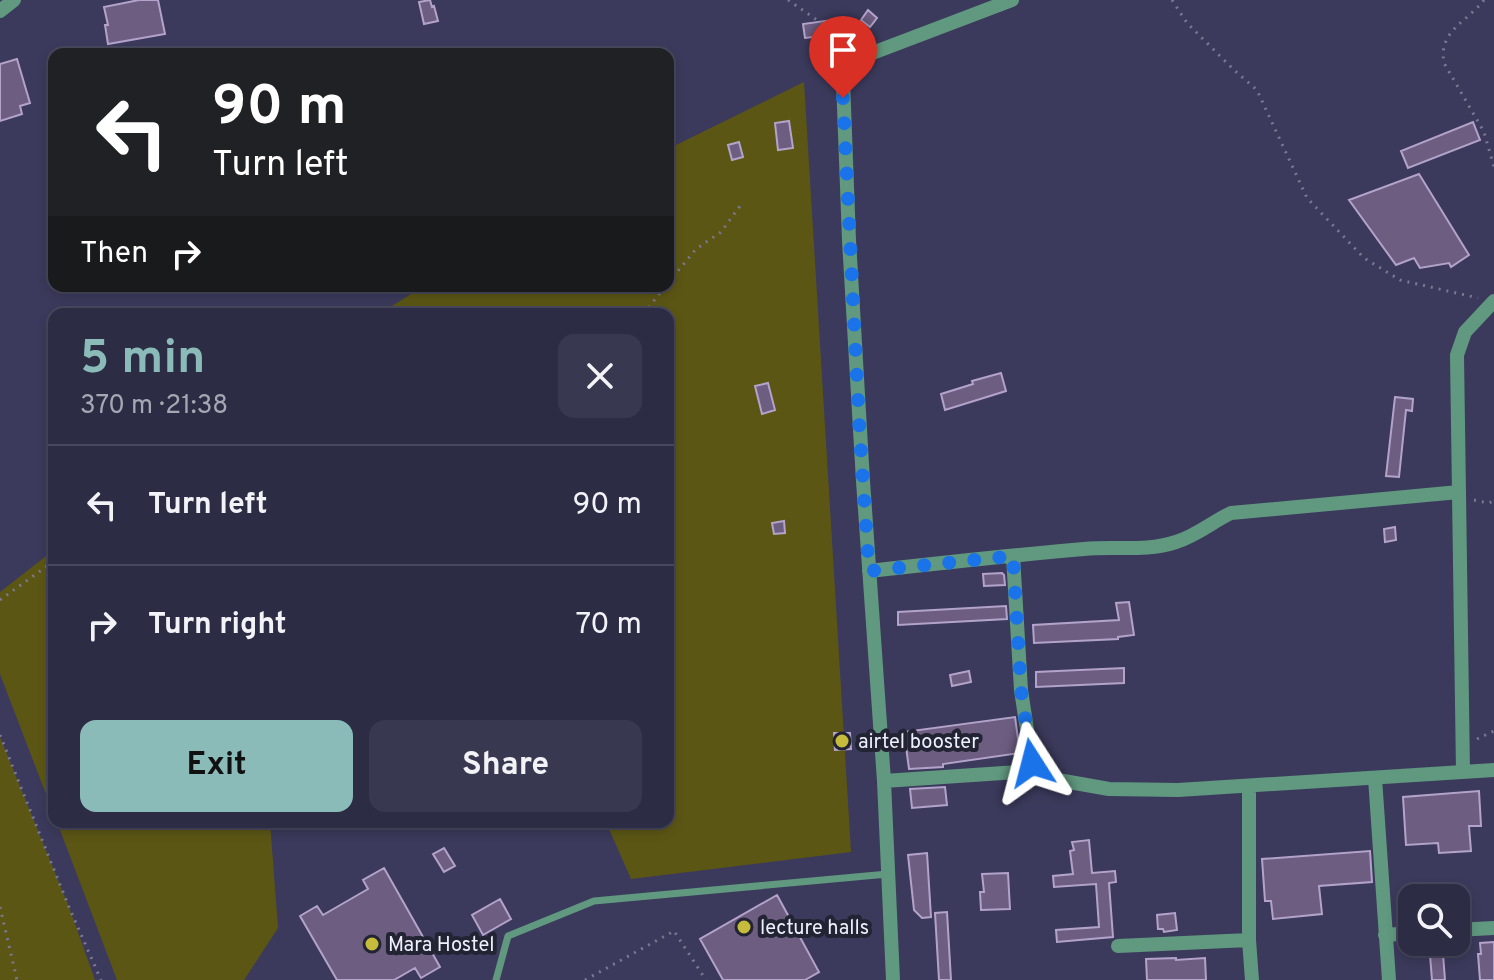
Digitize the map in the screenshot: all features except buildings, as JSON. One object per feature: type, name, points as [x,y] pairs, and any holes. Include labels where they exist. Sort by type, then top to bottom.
[{"type":"street","points":[[0,11],[14,0]]},
{"type":"street","points":[[893,980],[884,781],[859,421],[843,80],[850,62],[1012,0]]},
{"type":"street","points":[[1463,772],[1457,355],[1465,332],[1494,302]]},
{"type":"street","points":[[869,571],[1092,548],[1134,549],[1175,543],[1231,513],[1459,492]]},
{"type":"street","points":[[1013,556],[1021,690],[1032,763],[1038,774]]},
{"type":"street","points":[[884,781],[1019,772],[1109,789],[1178,790],[1494,770]]},
{"type":"street","points":[[1375,778],[1389,980]]},
{"type":"street","points":[[1249,786],[1252,980]]},
{"type":"street","points":[[1470,929],[1494,928]]},
{"type":"street","points":[[1385,935],[1398,934]]},
{"type":"street","points":[[1118,946],[1249,940]]},
{"type":"lane","points":[[496,980],[508,936],[594,901],[888,874]]},
{"type":"path","points":[[788,0],[833,31],[850,62]]},
{"type":"path","points":[[1172,0],[1187,23],[1257,90],[1307,198],[1364,258],[1400,280],[1494,302]]},
{"type":"path","points":[[1484,0],[1453,29],[1442,52],[1444,63],[1484,132],[1494,167]]},
{"type":"path","points":[[674,276],[696,249],[721,232],[743,202]]},
{"type":"path","points":[[649,308],[661,292]]},
{"type":"path","points":[[1459,492],[1472,500],[1494,501]]},
{"type":"path","points":[[0,600],[48,565]]},
{"type":"path","points":[[1463,746],[1494,731]]},
{"type":"path","points":[[0,735],[101,980]]},
{"type":"path","points":[[0,907],[17,980]]},
{"type":"path","points":[[585,980],[674,931],[706,980]]},
{"type":"path","points":[[0,933],[6,933]]},
{"type":"shaded area","points":[[804,82],[851,852],[631,879],[609,828],[674,828],[674,308],[389,308],[414,292],[674,292],[674,146]]},
{"type":"shaded area","points":[[48,555],[48,799],[0,674],[0,592]]},
{"type":"shaded area","points":[[0,737],[69,907],[95,980],[0,980]]},
{"type":"shaded area","points":[[59,828],[270,828],[278,928],[244,980],[117,980]]},
{"type":"place","name":"airtel booster","points":[[842,741]]},
{"type":"place","name":"lecture halls","points":[[744,927]]},
{"type":"place","name":"Mara Hostel","points":[[372,944]]},
{"type":"route","points":[[843,98],[869,571],[1013,556],[1021,690],[1032,763]]}]
